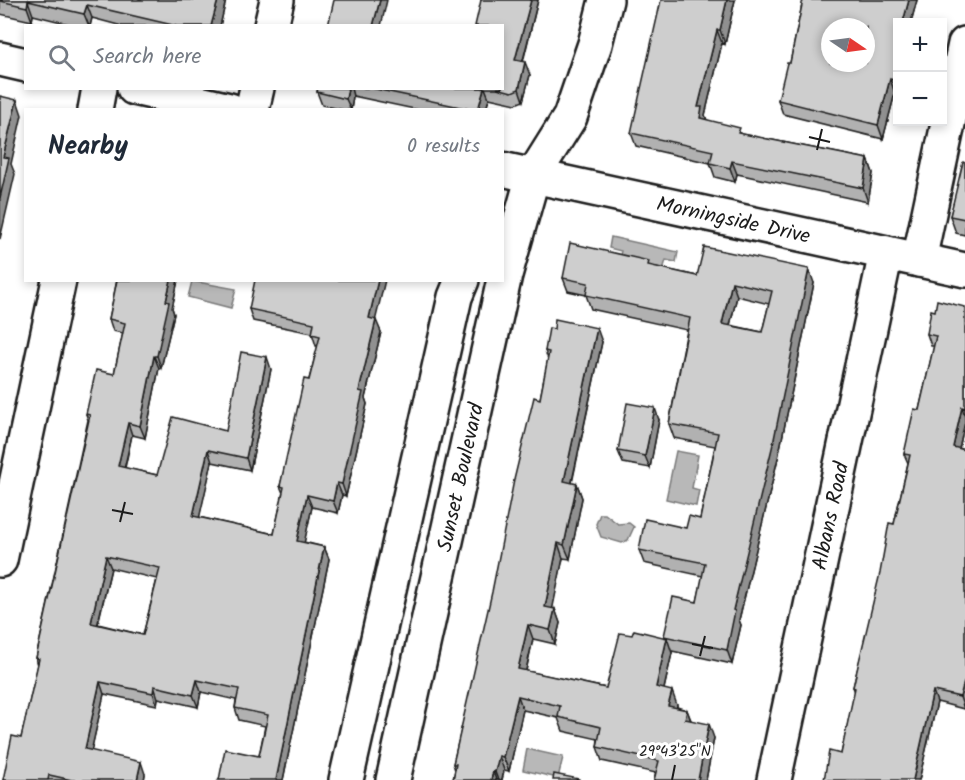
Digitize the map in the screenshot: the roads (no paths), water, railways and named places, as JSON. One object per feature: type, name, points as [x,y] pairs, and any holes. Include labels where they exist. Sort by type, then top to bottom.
[{"type":"street","points":[[271,24],[277,0]]},
{"type":"street","name":"Sunset Boulevard","points":[[504,196],[518,172],[570,117],[595,44],[606,0]]},
{"type":"street","points":[[919,260],[965,44]]},
{"type":"street","points":[[0,59],[24,65]]},
{"type":"street","points":[[95,108],[99,90]]},
{"type":"street","points":[[143,90],[221,108]]},
{"type":"street","points":[[252,108],[257,90]]},
{"type":"street","name":"Sunset Boulevard","points":[[504,280],[518,172]]},
{"type":"street","name":"Morningside Drive","points":[[518,172],[965,270]]},
{"type":"street","name":"Albans Road","points":[[774,780],[886,253]]},
{"type":"street","points":[[0,560],[59,282]]},
{"type":"street","points":[[346,780],[454,297],[461,282]]},
{"type":"street","name":"Sunset Boulevard","points":[[393,780],[503,282]]}]
